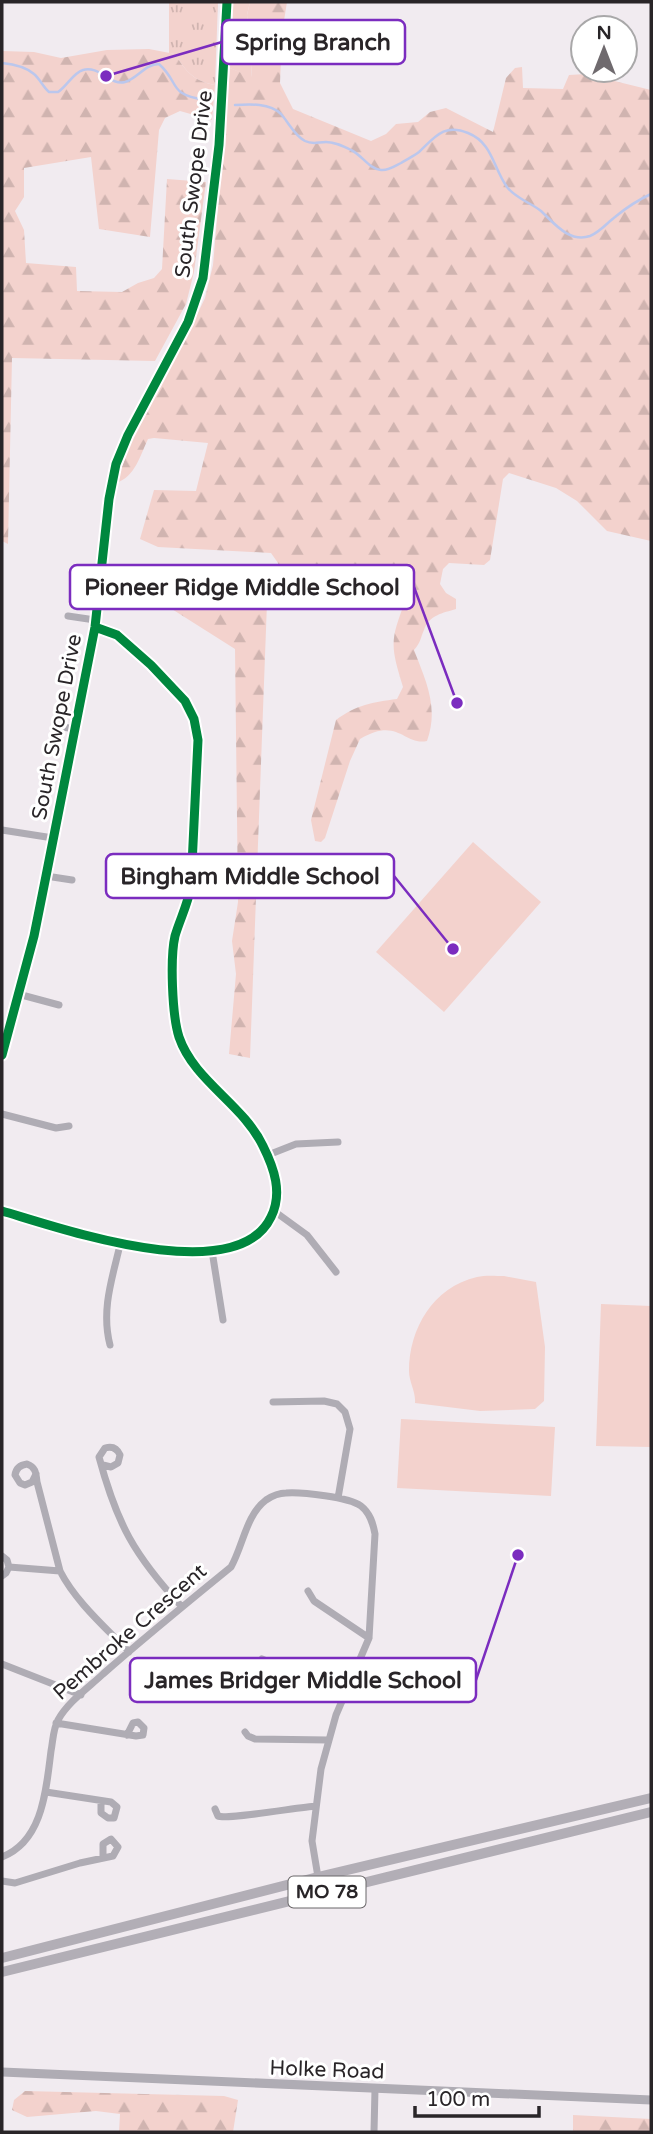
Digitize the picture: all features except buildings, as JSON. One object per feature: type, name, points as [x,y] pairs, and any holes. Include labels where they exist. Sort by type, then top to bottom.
[{"type":"main road","name":"MO 78","points":[[2,1958],[318,1877],[651,1798]]},
{"type":"main road","name":"MO 78","points":[[2,1972],[651,1812]]},
{"type":"street","name":"South Swope Drive","points":[[2,1055],[34,936],[95,623],[109,499],[116,464],[128,435],[188,322],[203,278],[219,145],[227,2]]},
{"type":"street","points":[[2,1211],[120,1245],[227,1250],[255,1238],[268,1224],[274,1212],[277,1191],[273,1166],[268,1155],[250,1126],[192,1062],[180,1039],[174,1017],[175,937],[188,904],[191,886],[198,740],[194,719],[185,701],[152,665],[117,635],[95,623],[68,615]]},
{"type":"street","points":[[58,726],[74,729]]},
{"type":"street","points":[[2,830],[53,838]]},
{"type":"street","points":[[46,876],[72,880]]},
{"type":"street","points":[[18,994],[60,1005]]},
{"type":"street","points":[[2,1114],[56,1128],[69,1126]]},
{"type":"street","points":[[268,1155],[296,1144],[338,1142]]},
{"type":"street","points":[[274,1212],[307,1235],[336,1272]]},
{"type":"street","points":[[110,1345],[105,1308],[120,1245]]},
{"type":"street","points":[[212,1251],[223,1321]]},
{"type":"street","points":[[273,1402],[324,1401],[337,1405],[345,1412],[351,1429],[338,1498],[357,1503],[364,1509],[372,1521],[375,1534],[369,1638],[328,1740],[316,1806],[312,1841],[318,1877]]},
{"type":"street","points":[[103,1465],[112,1502],[132,1545],[147,1568],[182,1607]]},
{"type":"street","points":[[36,1474],[60,1571],[81,1601],[129,1652]]},
{"type":"street","name":"Pembroke Crescent","points":[[2,1857],[27,1842],[46,1792],[56,1723],[65,1709],[231,1567],[240,1552],[249,1522],[266,1500],[288,1493],[338,1498]]},
{"type":"street","points":[[2,1556],[9,1567]]},
{"type":"street","points":[[9,1567],[60,1571]]},
{"type":"street","points":[[2,1576],[9,1567]]},
{"type":"street","points":[[309,1591],[314,1601],[369,1638]]},
{"type":"street","points":[[262,1659],[346,1695]]},
{"type":"street","points":[[2,1664],[81,1695]]},
{"type":"street","points":[[56,1723],[127,1735]]},
{"type":"street","points":[[245,1732],[255,1739],[328,1740]]},
{"type":"street","points":[[46,1792],[101,1801]]},
{"type":"street","points":[[215,1809],[218,1816],[224,1819],[316,1806]]},
{"type":"street","points":[[2,1881],[15,1883],[103,1858]]},
{"type":"street","name":"Holke Road","points":[[2,2072],[651,2100]]},
{"type":"street","points":[[374,2132],[375,2089]]},
{"type":"green space","points":[[169,2],[218,2],[215,85],[196,78],[187,71],[175,54],[169,53]]},
{"type":"green space","points":[[233,2],[250,2],[247,15],[252,78],[230,68]]},
{"type":"green space","points":[[250,2],[287,2],[282,33],[280,83],[293,109],[371,141],[386,134],[396,124],[418,122],[430,112],[446,108],[493,132],[506,78],[515,68],[522,67],[523,88],[563,89],[569,75],[569,84],[627,84],[651,90],[651,541],[607,531],[577,501],[556,488],[509,473],[503,479],[490,560],[484,565],[449,563],[443,569],[440,584],[446,593],[456,599],[456,609],[437,615],[429,621],[414,650],[430,695],[432,717],[427,741],[412,740],[399,733],[383,730],[360,739],[325,838],[321,842],[315,841],[311,820],[336,720],[365,705],[397,699],[403,687],[394,643],[397,624],[406,599],[342,596],[283,582],[278,563],[271,553],[158,547],[140,539],[154,490],[196,491],[208,443],[148,439],[132,471],[116,483],[134,434],[205,298],[213,265],[230,68],[252,77],[247,15]]},
{"type":"green space","points":[[149,49],[175,54],[191,75],[215,85],[212,120],[180,111],[165,118],[159,130],[150,237],[99,229],[91,157],[24,168],[24,197],[15,211],[24,230],[26,263],[76,267],[77,291],[122,292],[154,278],[162,269],[167,179],[206,182],[194,272],[186,304],[155,361],[12,358],[8,544],[2,541],[2,51],[34,52],[61,58],[107,50]]},
{"type":"green space","points":[[164,571],[268,576],[250,1058],[229,1054],[236,974],[232,941],[238,902],[235,649],[156,599]]},
{"type":"green space","points":[[473,842],[541,902],[444,1012],[376,952]]},
{"type":"green space","points":[[480,1276],[504,1276],[536,1282],[545,1347],[544,1401],[535,1409],[480,1411],[415,1403],[409,1375],[410,1355],[413,1340],[426,1312],[436,1300],[461,1282]]},
{"type":"green space","points":[[601,1304],[651,1306],[651,1447],[596,1446]]},
{"type":"green space","points":[[401,1419],[555,1427],[551,1496],[397,1488]]},
{"type":"green space","points":[[25,2091],[224,2096],[238,2100],[233,2132],[119,2132],[120,2114],[96,2111],[27,2117],[12,2110],[14,2100]]},
{"type":"green space","points":[[573,2115],[651,2119],[651,2132],[573,2132]]},
{"type":"waterway","points":[[2,63],[19,66],[31,72],[49,92],[58,92],[83,70],[94,70],[114,81],[125,82],[150,66],[159,64],[185,95],[205,100]]},
{"type":"waterway","points":[[235,105],[266,106],[276,110],[305,141],[339,144],[381,170],[391,168],[415,155],[440,133],[452,130],[468,133],[488,149],[502,180],[511,191],[541,211],[563,231],[575,237],[594,234],[628,207],[651,194]]},
{"type":"cycle path","points":[[2,1055],[34,936],[95,627],[109,499],[116,464],[128,435],[188,322],[203,278],[219,145],[227,2]]},
{"type":"cycle path","points":[[2,1211],[103,1240],[186,1252],[222,1249],[252,1238],[271,1217],[275,1208],[276,1181],[263,1146],[244,1117],[196,1067],[186,1053],[177,1027],[172,972],[175,936],[191,886],[198,740],[194,719],[185,701],[151,665],[117,635],[95,627]]},
{"type":"place","name":"Spring Branch","points":[[106,76]]},
{"type":"place","name":"Pioneer Ridge Middle School","points":[[457,703]]},
{"type":"place","name":"Bingham Middle School","points":[[453,949]]},
{"type":"place","name":"James Bridger Middle School","points":[[518,1555]]}]
